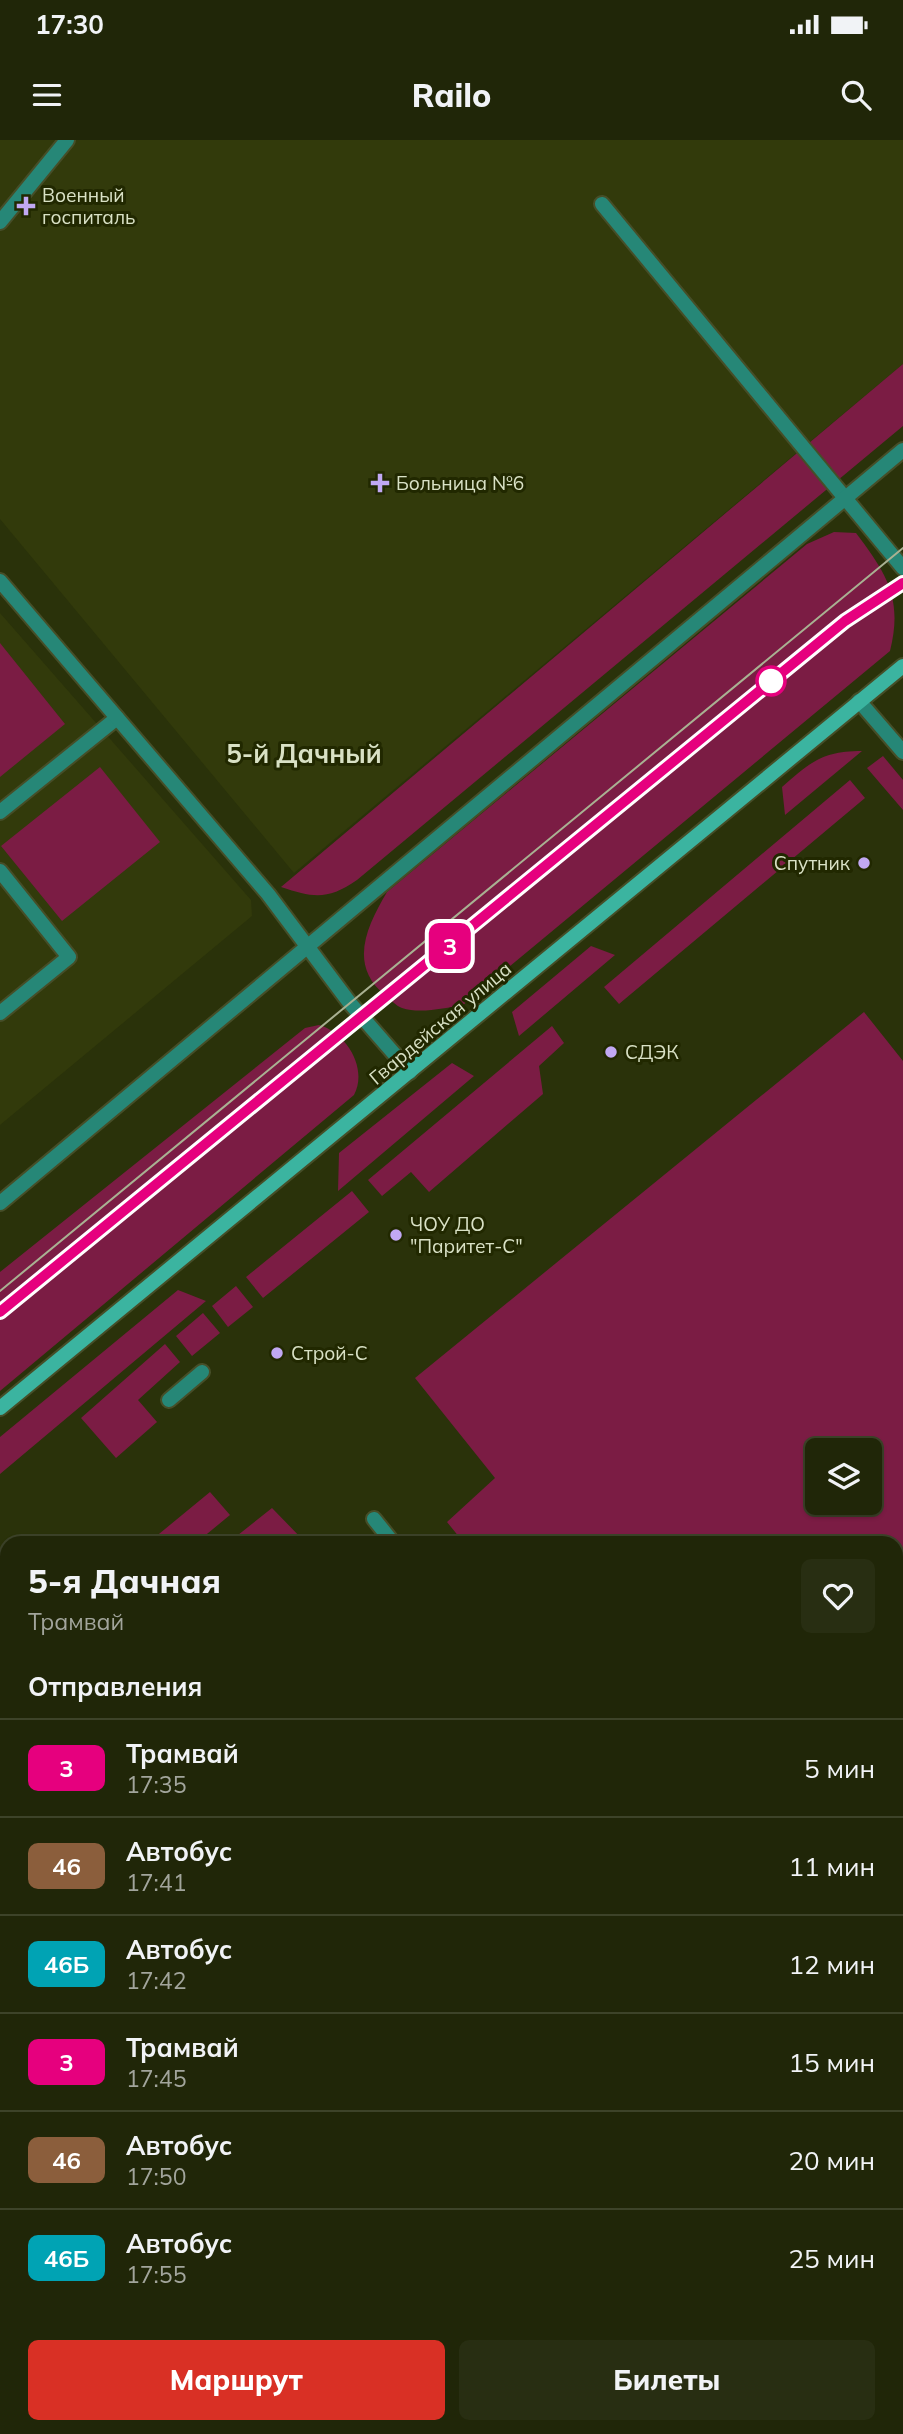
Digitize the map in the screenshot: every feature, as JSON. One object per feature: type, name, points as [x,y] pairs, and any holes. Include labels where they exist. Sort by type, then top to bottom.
[{"type":"street","points":[[0,222],[67,140]]},
{"type":"street","points":[[602,204],[903,568]]},
{"type":"street","points":[[0,1203],[903,450]]},
{"type":"street","points":[[0,581],[268,894],[410,1072]]},
{"type":"street","name":"Гвардейская улица","points":[[0,1408],[903,666]]},
{"type":"street","points":[[859,701],[903,752]]},
{"type":"street","points":[[0,812],[117,718]]},
{"type":"street","points":[[0,871],[69,957],[0,1013]]},
{"type":"street","points":[[169,1400],[202,1372]]},
{"type":"street","points":[[374,1519],[388,1536]]},
{"type":"shaded area","name":"Больница №6","points":[[0,140],[903,140],[903,364],[294,873],[0,519]]},
{"type":"shaded area","points":[[903,364],[903,426],[357,880],[338,891],[320,895],[281,887]]},
{"type":"shaded area","points":[[834,532],[856,533],[884,575],[895,616],[890,651],[463,1005],[433,1010],[409,1010],[398,1006],[385,995],[367,971],[364,958],[368,932],[387,892],[807,544]]},
{"type":"shaded area","points":[[0,613],[251,900],[252,916],[0,1125]]},
{"type":"shaded area","points":[[0,643],[65,724],[0,777]]},
{"type":"shaded area","points":[[862,751],[785,815],[782,787],[792,778],[827,756]]},
{"type":"shaded area","points":[[883,756],[903,780],[903,810],[867,768]]},
{"type":"shaded area","points":[[100,767],[160,842],[62,921],[1,846]]},
{"type":"shaded area","points":[[850,780],[865,798],[619,1004],[604,987]]},
{"type":"shaded area","points":[[591,946],[615,955],[519,1036],[512,1012]]},
{"type":"shaded area","points":[[864,1012],[903,1061],[903,1536],[458,1536],[447,1522],[495,1478],[415,1378]]},
{"type":"shaded area","points":[[319,1025],[338,1036],[352,1053],[358,1074],[354,1095],[0,1391],[0,1272],[305,1028]]},
{"type":"shaded area","points":[[552,1026],[564,1043],[539,1066],[543,1094],[429,1192],[411,1172],[382,1196],[368,1180]]},
{"type":"shaded area","points":[[452,1063],[474,1076],[338,1191],[339,1153]]},
{"type":"shaded area","points":[[352,1191],[369,1212],[263,1298],[246,1277]]},
{"type":"shaded area","points":[[236,1286],[253,1307],[228,1327],[212,1306]]},
{"type":"shaded area","points":[[178,1290],[206,1301],[0,1474],[0,1437]]},
{"type":"shaded area","points":[[203,1313],[220,1333],[192,1356],[176,1336]]},
{"type":"shaded area","points":[[165,1344],[180,1362],[138,1400],[157,1422],[116,1458],[81,1418]]},
{"type":"shaded area","points":[[210,1492],[230,1515],[204,1536],[157,1536]]},
{"type":"shaded area","points":[[272,1508],[299,1536],[237,1536]]},
{"type":"tram line","points":[[0,1291],[903,548]]},
{"type":"tram line","points":[[0,1312],[845,621],[903,583]]},
{"type":"tram line","name":"3","points":[[0,1312],[363,1018],[845,621],[903,583]]},
{"type":"place","name":"Военный госпиталь","points":[[26,206]]},
{"type":"place","name":"Больница №6","points":[[380,483]]},
{"type":"place","name":"Спутник","points":[[864,863]]},
{"type":"place","name":"СДЭК","points":[[611,1052]]},
{"type":"place","name":"ЧОУ ДО \"Паритет-С\"","points":[[396,1235]]},
{"type":"place","name":"Строй-С","points":[[277,1353]]},
{"type":"district","name":"5-й Дачный","points":[[304,753]]}]
